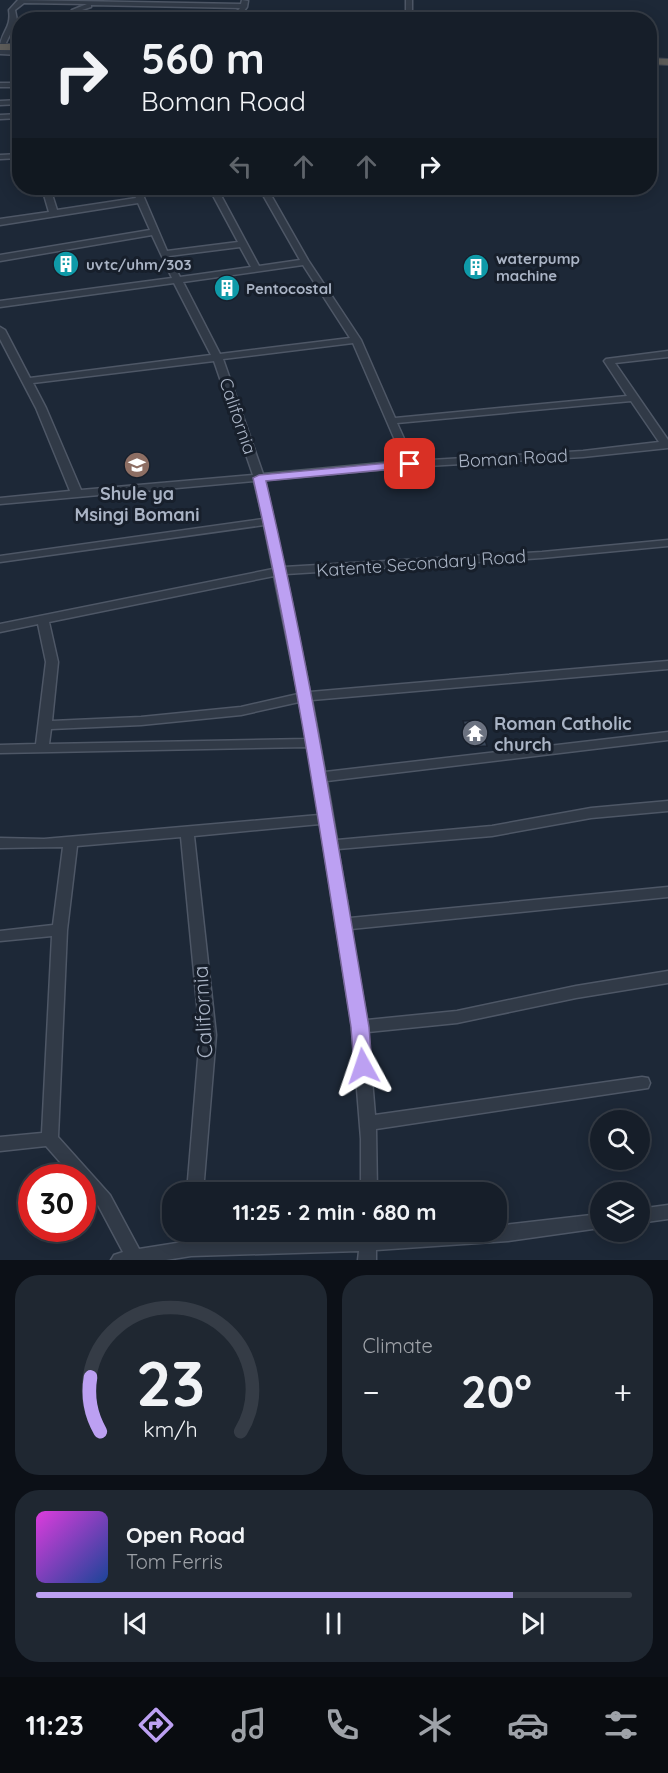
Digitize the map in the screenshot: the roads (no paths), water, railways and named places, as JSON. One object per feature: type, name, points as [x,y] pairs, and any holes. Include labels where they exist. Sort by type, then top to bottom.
[{"type":"street","points":[[13,12],[12,10],[22,0],[102,3],[244,3]]},
{"type":"street","points":[[46,1],[53,10]]},
{"type":"street","points":[[73,12],[102,3]]},
{"type":"street","points":[[0,48],[12,28]]},
{"type":"street","points":[[48,195],[54,214]]},
{"type":"street","points":[[0,222],[54,214],[134,195]]},
{"type":"street","name":"California","points":[[138,195],[164,254],[216,355],[259,478],[281,572],[314,742],[360,1027],[368,1123],[369,1182]]},
{"type":"street","points":[[217,195],[255,268]]},
{"type":"street","points":[[267,195],[306,262],[356,340],[410,464]]},
{"type":"street","points":[[0,258],[154,232]]},
{"type":"street","points":[[164,254],[243,244]]},
{"type":"street","points":[[0,304],[306,262]]},
{"type":"street","points":[[0,330],[41,408],[77,495]]},
{"type":"street","points":[[26,381],[216,355],[356,340]]},
{"type":"street","points":[[667,445],[609,361],[668,354]]},
{"type":"street","points":[[391,421],[634,398]]},
{"type":"street","name":"Boman Road","points":[[0,501],[410,464],[583,454],[667,445]]},
{"type":"street","points":[[0,559],[269,521]]},
{"type":"street","name":"Katente Secondary Road","points":[[0,628],[281,572],[542,555],[668,543]]},
{"type":"street","points":[[42,749],[52,662],[43,621]]},
{"type":"street","points":[[46,725],[141,721],[241,711],[304,698],[668,665]]},
{"type":"street","points":[[320,777],[668,736]]},
{"type":"street","points":[[0,749],[314,742]]},
{"type":"street","points":[[330,845],[492,831],[591,813],[668,806]]},
{"type":"street","points":[[0,843],[71,841],[327,819]]},
{"type":"street","name":"California","points":[[187,832],[208,1035],[196,1182]]},
{"type":"street","points":[[71,841],[60,930],[50,1139],[104,1200],[130,1259],[185,1242]]},
{"type":"street","points":[[343,924],[668,892]]},
{"type":"street","points":[[0,936],[60,930]]},
{"type":"street","points":[[360,1027],[457,1017],[668,977]]},
{"type":"street","points":[[368,1123],[642,1083]]},
{"type":"street","points":[[0,1144],[50,1139]]},
{"type":"street","points":[[650,1214],[668,1212]]},
{"type":"street","points":[[262,1242],[368,1245],[508,1233],[590,1222]]},
{"type":"place","name":"uvtc/uhm/303","points":[[66,264]]},
{"type":"place","name":"waterpump machine","points":[[476,267]]},
{"type":"place","name":"Pentocostal","points":[[227,288]]},
{"type":"place","name":"Shule ya Msingi Bomani","points":[[137,465]]},
{"type":"place","name":"Roman Catholic church","points":[[475,733]]}]
